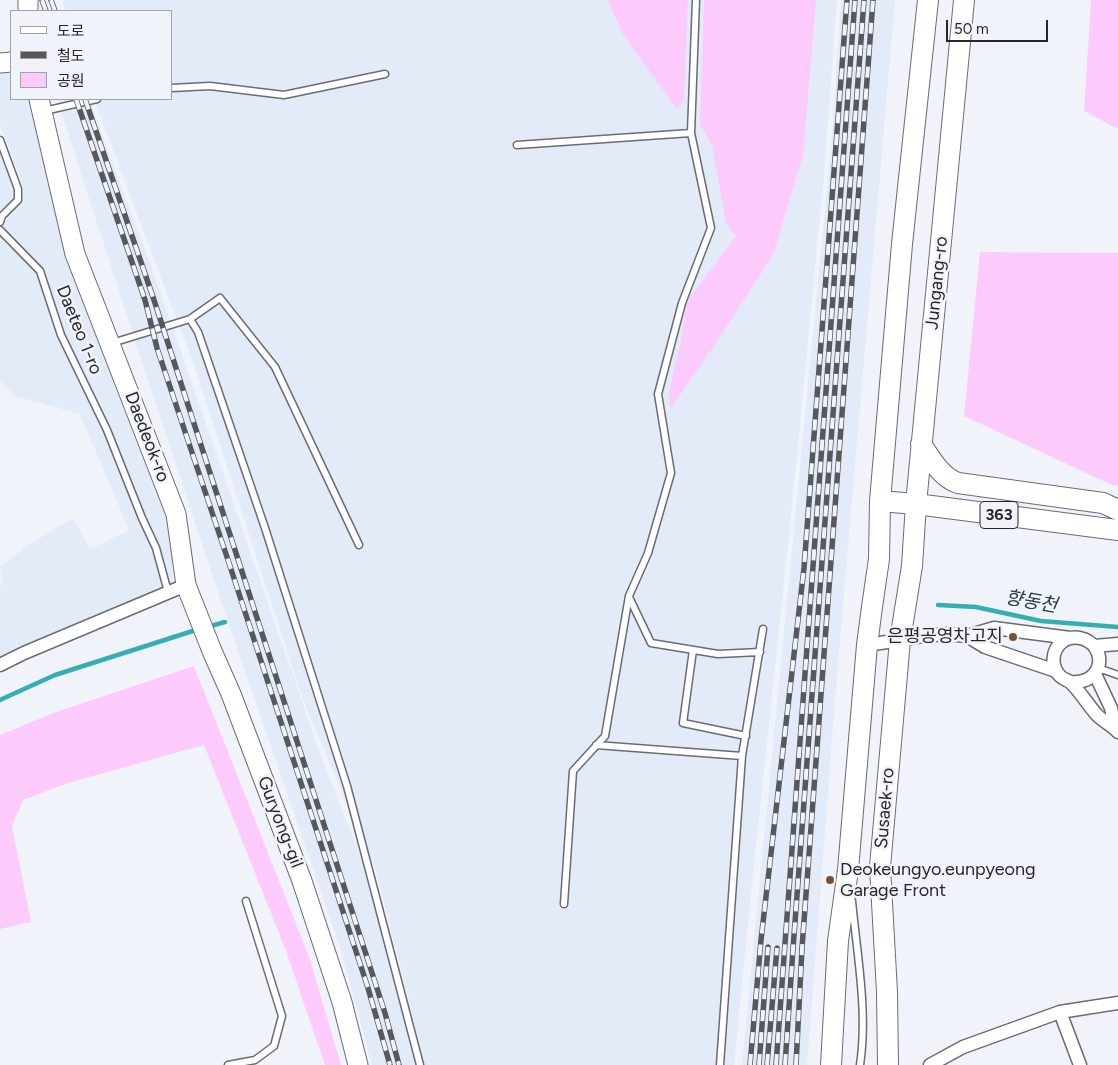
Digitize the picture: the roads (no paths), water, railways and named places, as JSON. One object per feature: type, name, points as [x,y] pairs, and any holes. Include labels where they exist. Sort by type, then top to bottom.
[{"type":"main road","points":[[867,645],[879,559],[880,501],[902,244],[928,0]]},
{"type":"main road","name":"Jungang-ro","points":[[900,640],[912,566],[921,444],[964,0]]},
{"type":"main road","points":[[921,444],[934,464],[952,481],[1103,503],[1118,510]]},
{"type":"main road","name":"363","points":[[880,501],[1118,530]]},
{"type":"main road","name":"Susaek-ro","points":[[888,1065],[887,992],[880,867],[900,640]]},
{"type":"main road","name":"Susaek-ro","points":[[831,1065],[838,941],[848,870],[867,645]]},
{"type":"street","name":"Daedeok-ro","points":[[41,105],[75,254],[176,514],[188,590]]},
{"type":"street","points":[[0,665],[168,592],[188,590]]},
{"type":"street","name":"Guryong-gil","points":[[188,590],[231,694],[302,881],[342,1002],[358,1065]]},
{"type":"street","points":[[867,645],[922,636],[946,634],[967,636],[994,628],[1079,638],[1087,640],[1094,646],[1099,660],[1096,671],[1088,680],[1079,683],[1070,682],[1062,678],[1056,671],[1053,663],[1057,648],[1070,638]]},
{"type":"street","points":[[967,636],[985,647],[1056,671]]},
{"type":"street","points":[[1094,646],[1118,644]]},
{"type":"street","points":[[1096,671],[1111,708],[1116,731]]},
{"type":"street","points":[[1070,682],[1098,716],[1116,731]]},
{"type":"street","points":[[930,1065],[963,1048],[1060,1012],[1118,1003]]},
{"type":"street","points":[[1060,1012],[1080,1065]]},
{"type":"lane","points":[[564,904],[573,772],[604,736],[628,596],[648,553],[671,473],[658,394],[682,303],[711,228],[691,133],[696,0]]},
{"type":"lane","points":[[172,88],[210,86],[284,95],[385,74]]},
{"type":"lane","points":[[41,105],[88,100]]},
{"type":"lane","points":[[517,145],[691,133]]},
{"type":"lane","points":[[0,140],[18,189],[18,200],[2,216],[0,222]]},
{"type":"lane","name":"Daeteo 1-ro","points":[[0,230],[40,271],[61,335],[107,430],[156,548],[168,592]]},
{"type":"lane","points":[[111,344],[190,319],[220,298],[275,367],[359,545]]},
{"type":"lane","points":[[190,319],[198,332],[262,519],[347,786],[420,1065]]},
{"type":"lane","points":[[628,596],[651,643],[718,654],[760,652]]},
{"type":"lane","points":[[720,1065],[742,756],[764,629]]},
{"type":"lane","points":[[693,650],[683,723],[746,736]]},
{"type":"lane","points":[[1096,671],[1118,676]]},
{"type":"lane","points":[[596,745],[742,756]]},
{"type":"lane","points":[[848,870],[862,1002],[862,1052],[860,1065]]},
{"type":"lane","points":[[228,1065],[255,1060],[274,1046],[282,1016],[246,901]]},
{"type":"lane","points":[[880,1065],[888,1042]]},
{"type":"waterway","name":"향동천","points":[[938,605],[976,607],[1041,621],[1118,627]]},
{"type":"waterway","points":[[207,627],[225,622]]},
{"type":"waterway","points":[[0,700],[55,675],[199,629]]},
{"type":"railway","points":[[42,0],[46,10]]},
{"type":"railway","points":[[51,0],[55,10]]},
{"type":"railway","points":[[750,1065],[761,940],[804,568],[847,0]]},
{"type":"railway","points":[[776,1065],[855,0]]},
{"type":"railway","points":[[785,1065],[864,0]]},
{"type":"railway","points":[[796,1065],[802,948],[873,0]]},
{"type":"railway","points":[[76,100],[145,300],[157,348],[368,988],[390,1065]]},
{"type":"railway","points":[[85,100],[154,300],[385,1013],[399,1065]]},
{"type":"railway","points":[[759,1065],[768,947]]},
{"type":"railway","points":[[767,1065],[777,948]]},
{"type":"place","name":"은평공영차고지","points":[[1013,637]]},
{"type":"place","name":"Deokeungyo.eunpyeong Garage Front","points":[[830,880]]}]
